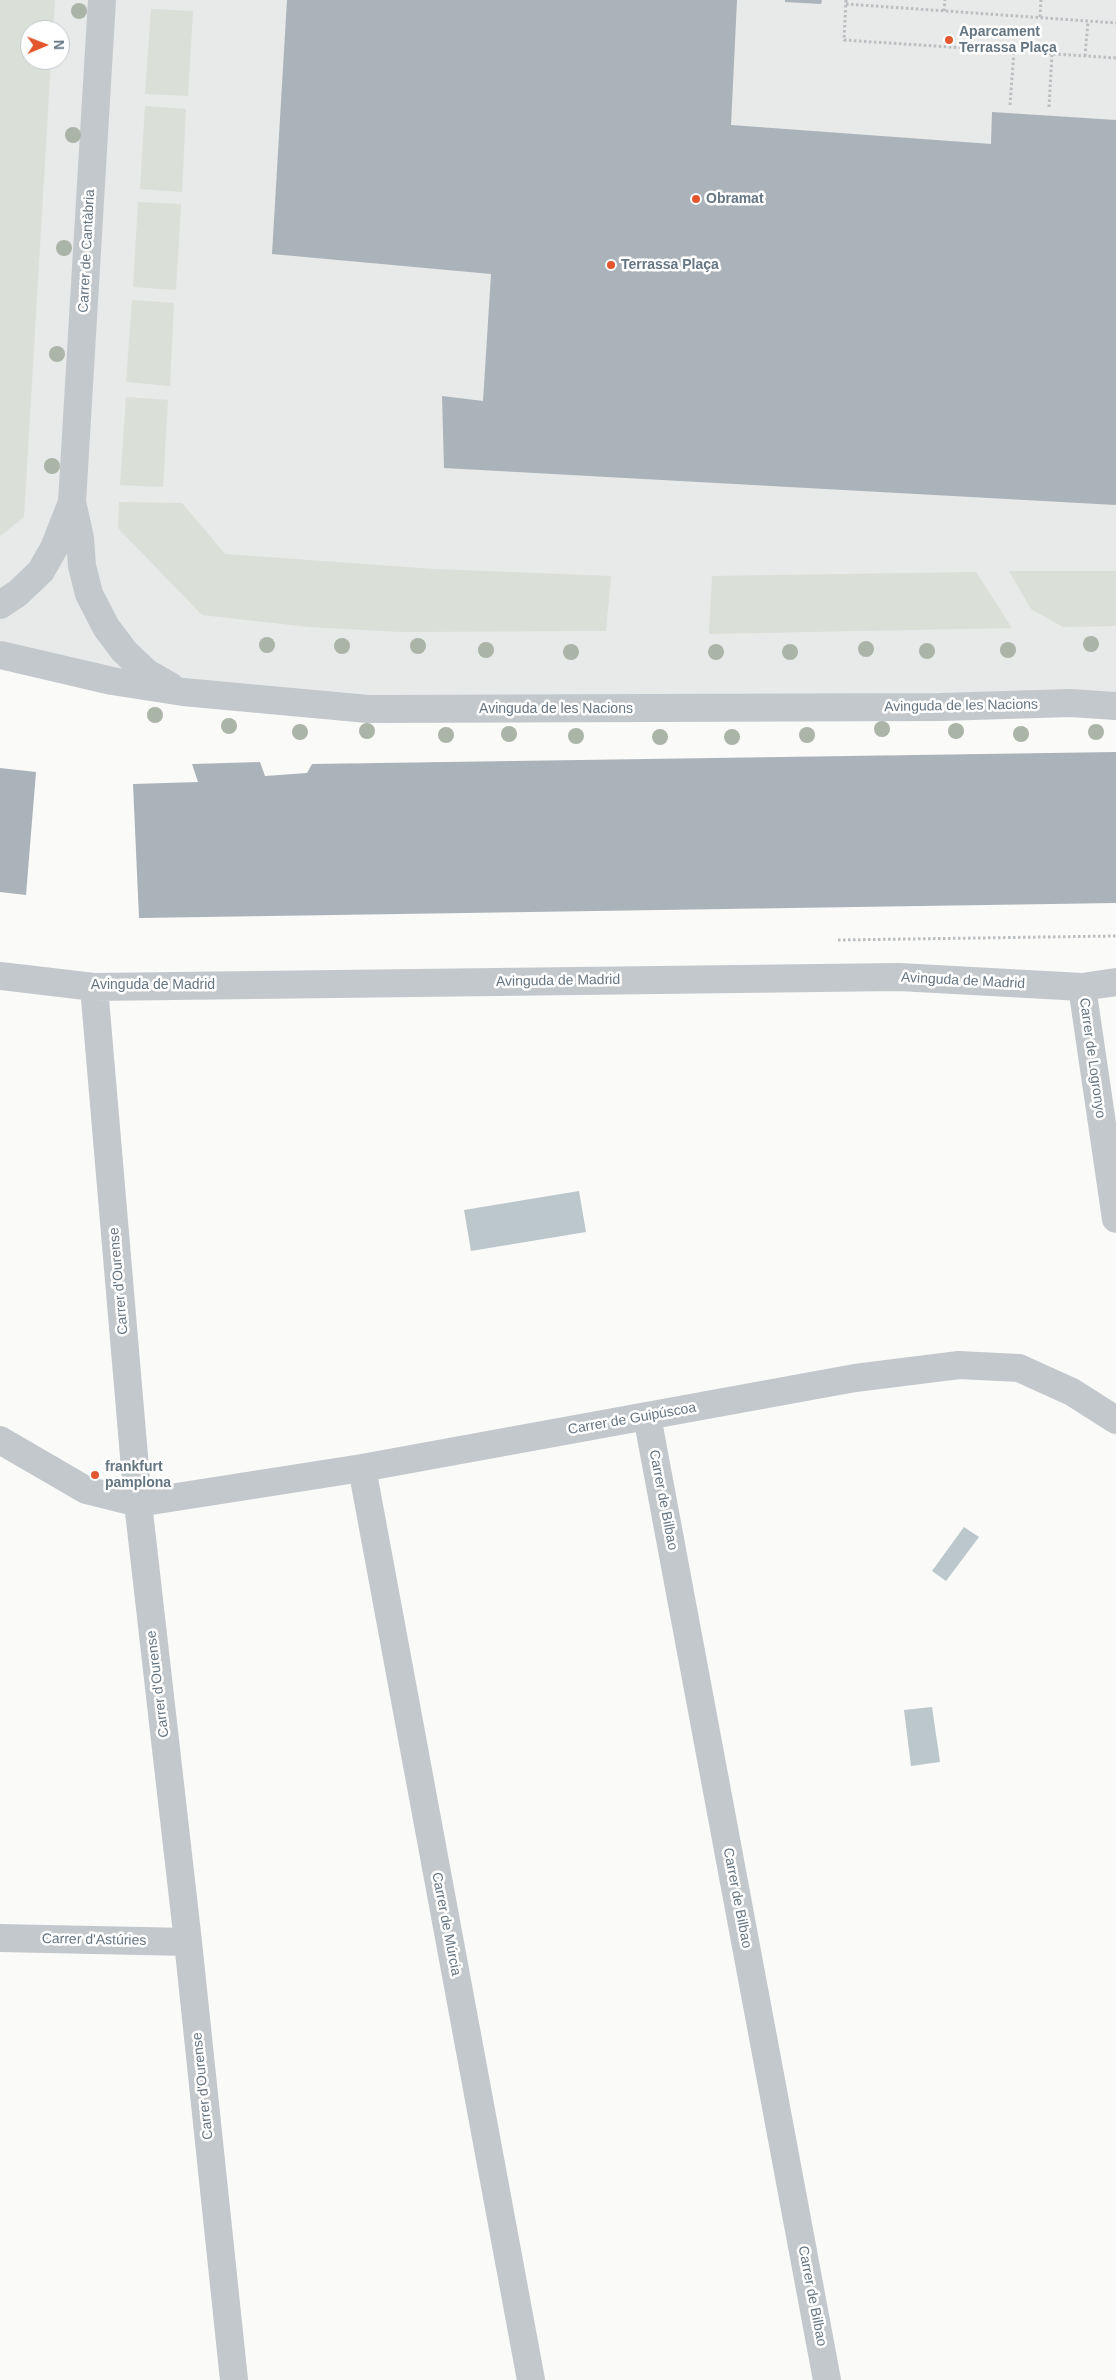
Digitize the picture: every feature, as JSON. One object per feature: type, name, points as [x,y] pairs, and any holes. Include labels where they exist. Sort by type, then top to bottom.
[{"type":"street","name":"Carrer de Cantàbria","points":[[102,0],[72,502],[80,538],[82,566],[89,594],[106,626],[124,651],[147,673],[183,692]]},
{"type":"street","name":"Carrer de Cantàbria","points":[[0,604],[18,593],[41,571],[54,548],[72,502]]},
{"type":"street","name":"Avinguda de les Nacions","points":[[0,655],[112,682],[183,692],[368,709],[931,707],[1070,703],[1116,706]]},
{"type":"street","name":"Avinguda de Madrid","points":[[0,976],[94,987],[899,977],[1082,987],[1116,982]]},
{"type":"street","name":"Carrer d'Ourense","points":[[94,987],[138,1503],[188,1942],[234,2380]]},
{"type":"street","name":"Carrer de Logronyo","points":[[1082,987],[1116,1219]]},
{"type":"street","name":"Carrer de Guipúscoa","points":[[138,1503],[362,1468],[855,1378],[959,1365],[1019,1368],[1072,1392],[1116,1420]]},
{"type":"street","name":"Carrer de Bilbao","points":[[647,1416],[827,2380]]},
{"type":"street","points":[[0,1440],[86,1490],[138,1503]]},
{"type":"street","name":"Carrer de Múrcia","points":[[362,1468],[531,2380]]},
{"type":"street","name":"Carrer d'Astúries","points":[[0,1938],[188,1942]]},
{"type":"path","points":[[944,11],[945,0]]},
{"type":"path","points":[[1040,17],[1041,0]]},
{"type":"path","points":[[1116,23],[846,2],[844,40],[1116,58]]},
{"type":"path","points":[[1085,56],[1088,21]]},
{"type":"path","points":[[1010,105],[1014,51]]},
{"type":"path","points":[[1049,107],[1052,54]]},
{"type":"shaded area","name":"Terrassa Plaça","points":[[0,0],[1116,0],[1116,705],[117,695],[0,667]]},
{"type":"shaded area","points":[[0,0],[55,0],[54,20],[20,20],[20,70],[50,70],[24,517],[0,536]]},
{"type":"shaded area","points":[[151,9],[193,11],[188,96],[145,94]]},
{"type":"shaded area","points":[[145,106],[186,109],[182,192],[140,189]]},
{"type":"shaded area","points":[[138,202],[181,204],[176,290],[133,287]]},
{"type":"shaded area","points":[[132,300],[174,303],[170,386],[126,382]]},
{"type":"shaded area","points":[[126,397],[168,400],[163,487],[120,485]]},
{"type":"shaded area","points":[[119,502],[182,503],[225,554],[434,569],[611,576],[606,631],[400,632],[309,627],[202,615],[118,528]]},
{"type":"shaded area","points":[[1009,571],[1116,571],[1116,626],[1063,627],[1031,609]]},
{"type":"shaded area","points":[[976,572],[1012,628],[709,634],[712,576]]},
{"type":"shaded area","points":[[579,1191],[586,1232],[471,1251],[464,1210]]},
{"type":"shaded area","points":[[964,1527],[979,1537],[946,1581],[932,1571]]},
{"type":"shaded area","points":[[932,1707],[940,1762],[911,1766],[904,1710]]},
{"type":"building","name":"Obramat","points":[[287,0],[737,0],[731,125],[991,144],[992,112],[1116,120],[1116,505],[444,468],[442,396],[483,401],[491,274],[272,254]]},
{"type":"building","points":[[785,0],[822,0],[821,4],[785,2]]},
{"type":"building","points":[[1116,752],[1116,903],[139,918],[133,784],[198,782],[192,764],[260,762],[265,776],[307,773],[312,764]]},
{"type":"building","points":[[0,768],[36,772],[26,895],[0,892]]},
{"type":"place","name":"Aparcament Terrassa Plaça","points":[[949,40]]},
{"type":"place","name":"Obramat","points":[[696,199]]},
{"type":"place","name":"Terrassa Plaça","points":[[611,265]]},
{"type":"place","name":"frankfurt pamplona","points":[[95,1475]]}]
